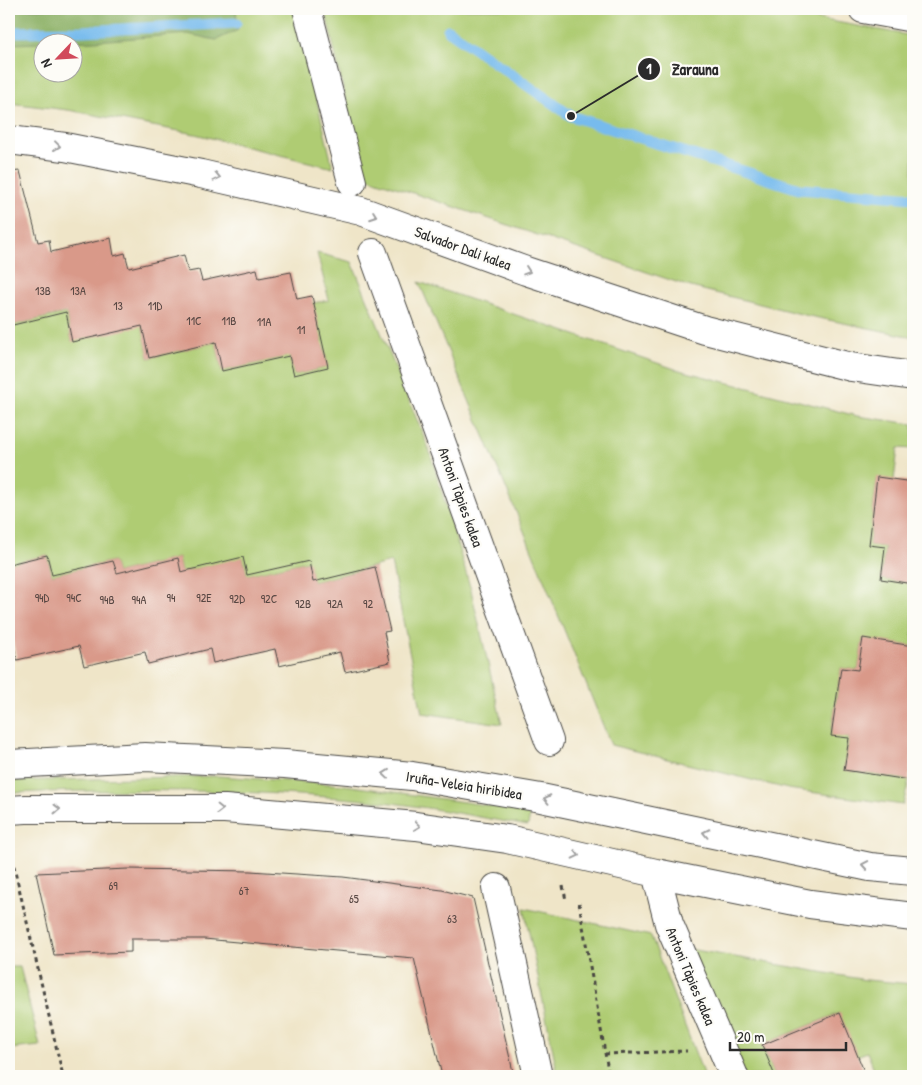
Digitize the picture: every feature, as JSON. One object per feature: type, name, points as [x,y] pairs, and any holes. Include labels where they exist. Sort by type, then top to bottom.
[{"type":"street","points":[[307,9],[352,182]]},
{"type":"street","points":[[864,9],[913,18]]},
{"type":"street","name":"Salvador Dali kalea","points":[[9,140],[65,147],[201,174],[361,211],[526,271],[705,330],[851,367],[913,376]]},
{"type":"street","name":"Antoni Tàpies kalea","points":[[373,253],[549,742]]},
{"type":"street","name":"Iruña-Veleia hiribidea","points":[[9,764],[145,757],[285,764],[412,776],[540,798],[870,867],[913,871]]},
{"type":"street","points":[[9,810],[26,808],[225,809],[416,826],[507,839],[656,873],[810,904],[913,917]]},
{"type":"street","name":"Antoni Tàpies kalea","points":[[656,873],[669,924],[734,1076]]},
{"type":"street","points":[[496,888],[538,1076]]},
{"type":"path","points":[[910,820],[913,802]]},
{"type":"path","points":[[12,858],[63,1076]]},
{"type":"path","points":[[579,903],[609,1076]]},
{"type":"path","points":[[605,1054],[688,1051]]},
{"type":"green space","points":[[9,9],[295,9],[333,168],[195,134],[68,110],[9,103]]},
{"type":"green space","points":[[9,9],[116,9],[121,12],[138,9],[236,10],[238,30],[216,40],[188,34],[82,41],[82,32],[32,32],[32,43],[9,44]]},
{"type":"green space","points":[[325,9],[764,9],[913,36],[913,337],[809,316],[691,287],[363,176]]},
{"type":"green space","points":[[317,253],[352,262],[429,449],[471,590],[502,724],[422,713],[391,562],[313,582],[308,561],[247,575],[243,558],[181,572],[178,558],[117,573],[113,561],[52,575],[47,555],[9,564],[9,326],[66,313],[72,341],[142,325],[149,358],[216,342],[222,371],[289,356],[294,375],[328,367],[313,303],[329,300]]},
{"type":"green space","points":[[419,282],[675,369],[857,416],[913,424],[913,449],[898,448],[894,480],[877,478],[869,545],[885,547],[881,579],[913,584],[913,646],[863,639],[858,670],[841,668],[831,735],[849,738],[844,770],[909,780],[903,805],[788,789],[611,745],[517,514]]},
{"type":"green space","points":[[219,776],[344,785],[485,805],[530,814],[528,826],[405,805],[320,796],[187,791],[9,793],[9,781]]},
{"type":"green space","points":[[524,908],[651,936],[704,1076],[558,1076]]},
{"type":"green space","points":[[689,949],[866,980],[913,984],[913,1076],[877,1076],[867,1052],[857,1056],[839,1013],[762,1045],[775,1076],[743,1076]]},
{"type":"green space","points":[[9,967],[20,967],[40,1046],[9,1049]]},
{"type":"building","points":[[20,171],[38,242],[49,240],[51,252],[111,238],[114,256],[125,253],[129,268],[184,255],[188,272],[199,270],[202,281],[257,269],[259,278],[291,272],[297,299],[312,296],[328,367],[294,375],[289,356],[222,371],[216,342],[149,358],[142,326],[72,342],[66,312],[9,326],[9,172]]},
{"type":"building","points":[[877,477],[913,482],[913,584],[881,579],[885,547],[869,545]]},
{"type":"building","points":[[47,555],[52,575],[113,561],[117,573],[178,558],[181,572],[243,557],[247,575],[309,561],[313,582],[375,567],[390,631],[384,632],[390,662],[345,672],[340,652],[279,666],[275,649],[213,663],[210,649],[148,664],[145,652],[84,666],[79,646],[17,660],[9,624],[9,564]]},
{"type":"building","points":[[863,638],[913,646],[913,746],[909,780],[844,770],[849,738],[831,736],[841,668],[858,670]]},
{"type":"building","points":[[128,869],[250,871],[343,877],[442,890],[473,898],[514,1076],[442,1076],[414,958],[204,939],[131,939],[131,952],[54,955],[36,873]]},
{"type":"building","points":[[840,1013],[866,1076],[775,1076],[762,1045]]},
{"type":"waterway","points":[[9,32],[83,31],[236,23]]},
{"type":"waterway","points":[[448,30],[571,116],[799,189],[913,198]]},
{"type":"place","name":"Zarauna","points":[[571,116]]}]
